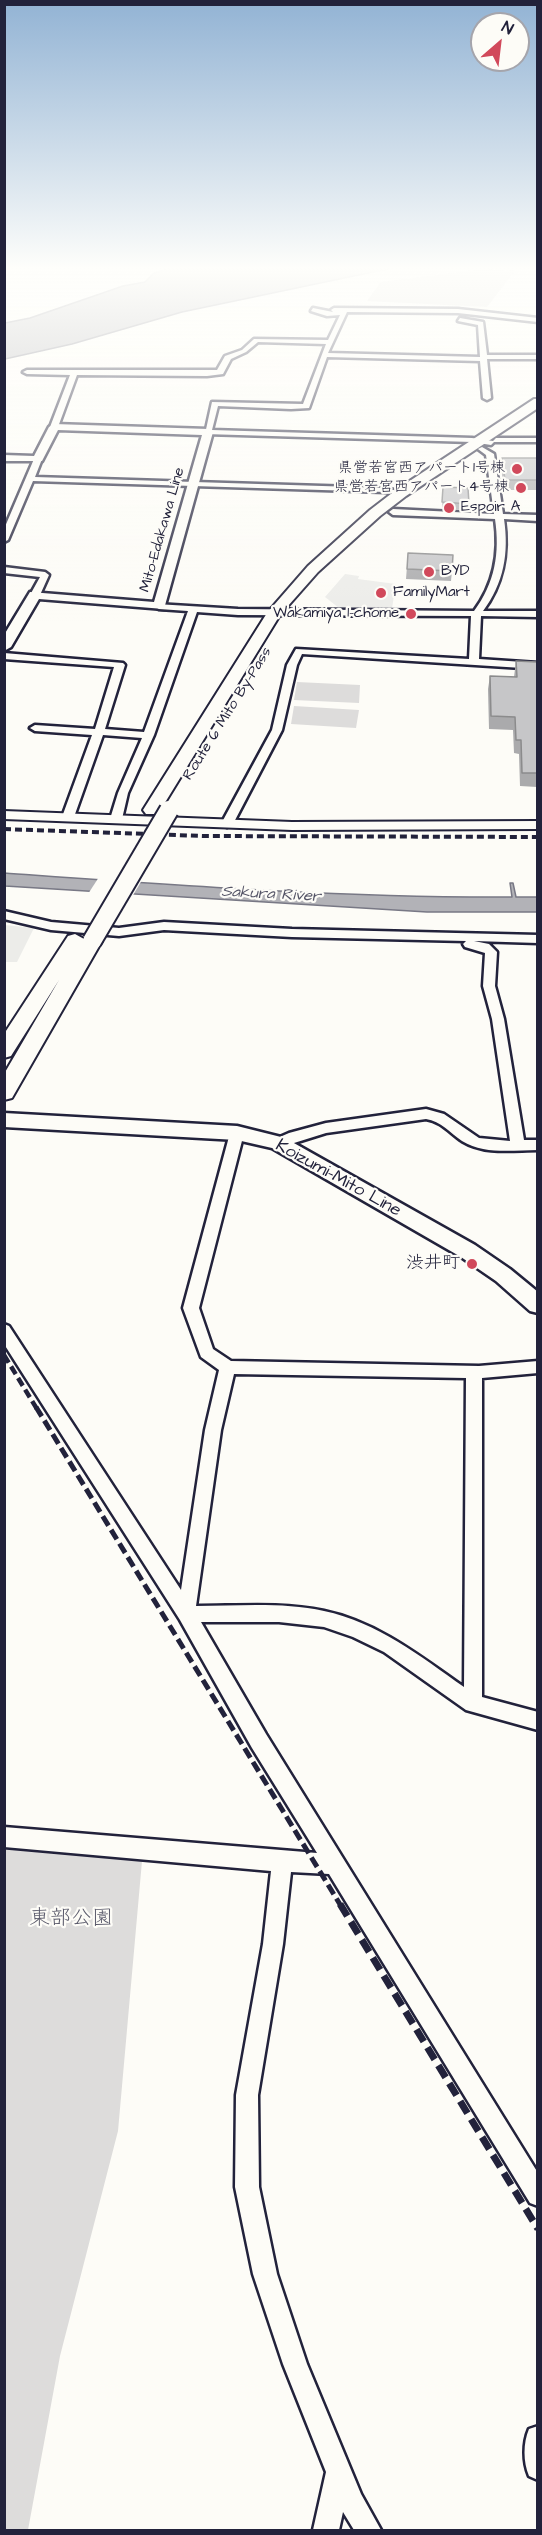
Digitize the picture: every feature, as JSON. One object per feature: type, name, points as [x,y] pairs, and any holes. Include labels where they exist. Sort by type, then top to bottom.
[{"type":"highway","name":"Route 6 Mito By-Pass","points":[[161,810],[269,647],[333,566],[393,512],[487,443],[537,402]]},
{"type":"highway","name":"Route 6 Mito By-Pass","points":[[4,1093],[83,941],[274,612],[332,550],[401,493],[537,412]]},
{"type":"highway","name":"Route 6 Mito By-Pass","points":[[4,1051],[83,941]]},
{"type":"main road","points":[[4,458],[38,459],[54,427],[208,432]]},
{"type":"main road","name":"Mito-Edakawa Line","points":[[35,595],[159,606],[208,432]]},
{"type":"main road","points":[[4,647],[35,595]]},
{"type":"main road","name":"Koizumi-Mito Line","points":[[4,1120],[237,1133],[278,1143],[477,1256],[537,1305]]},
{"type":"street","points":[[54,427],[68,387]]},
{"type":"street","points":[[313,387],[306,406],[215,404],[208,432],[487,443],[537,440]]},
{"type":"street","points":[[486,387],[487,398]]},
{"type":"street","points":[[474,662],[476,614],[493,589],[500,570],[501,531],[487,443]]},
{"type":"street","points":[[4,540],[32,479],[38,459]]},
{"type":"street","points":[[32,479],[386,490],[401,493]]},
{"type":"street","points":[[393,512],[537,518]]},
{"type":"street","points":[[4,570],[45,574],[35,595]]},
{"type":"street","points":[[159,606],[274,612],[537,614]]},
{"type":"street","points":[[116,819],[123,793],[149,735],[193,609]]},
{"type":"street","points":[[227,824],[278,730],[292,664],[299,651],[537,666]]},
{"type":"street","points":[[4,656],[120,665],[99,732],[68,817]]},
{"type":"street","points":[[35,728],[149,735]]},
{"type":"street","points":[[4,815],[227,824],[388,827],[537,825]]},
{"type":"street","points":[[4,915],[51,926],[119,932],[165,926],[292,933],[537,939]]},
{"type":"street","points":[[431,937],[485,947],[490,952],[489,986],[498,1019],[518,1145]]},
{"type":"street","points":[[278,1143],[298,1133],[355,1122],[408,1118],[427,1114],[451,1124],[473,1141],[494,1146],[537,1145]]},
{"type":"street","points":[[237,1133],[191,1308],[207,1353],[228,1367],[474,1372],[537,1367]]},
{"type":"street","points":[[4,1330],[186,1614],[259,1740],[537,2195]]},
{"type":"street","points":[[186,1614],[213,1430],[228,1367]]},
{"type":"street","points":[[473,1704],[474,1372]]},
{"type":"street","points":[[186,1614],[279,1614],[324,1619],[357,1630],[390,1646],[473,1704],[537,1721]]},
{"type":"street","points":[[4,1837],[282,1862],[334,1864]]},
{"type":"street","points":[[282,1862],[273,1944],[247,2095],[247,2187],[265,2274],[295,2364],[352,2503],[368,2530]]},
{"type":"street","points":[[537,2438],[537,2468]]},
{"type":"street","points":[[326,2530],[339,2472]]},
{"type":"shaded area","points":[[345,574],[359,576],[358,579],[396,584],[392,608],[339,608],[325,597]]},
{"type":"shaded area","points":[[5,925],[34,928],[17,962],[5,962]]},
{"type":"green space","points":[[297,682],[360,685],[359,703],[294,700]]},
{"type":"green space","points":[[294,706],[359,710],[356,728],[291,724]]},
{"type":"green space","name":"東部公園","points":[[5,1848],[142,1861],[118,2131],[60,2356],[28,2530],[4,2530]]},
{"type":"water","name":"Sakura River","points":[[4,873],[258,890],[449,897],[512,897],[510,883],[513,883],[516,897],[537,897],[537,912],[427,912],[5,886]]},
{"type":"pier","points":[[99,877],[142,880],[132,897],[88,894]]},
{"type":"building","points":[[502,458],[537,458],[537,480],[505,480]]},
{"type":"building","points":[[443,487],[468,488],[469,504],[442,502]]},
{"type":"building","points":[[408,553],[453,555],[452,571],[407,569]]},
{"type":"building","points":[[516,661],[537,662],[537,773],[522,773],[521,740],[516,740],[515,717],[491,716],[490,676],[517,677]]},
{"type":"railway","points":[[4,829],[204,836],[538,837]]},
{"type":"railway","points":[[4,1355],[37,1409]]},
{"type":"railway","points":[[36,1407],[341,1906]]},
{"type":"railway","points":[[340,1904],[538,2229]]},
{"type":"place","name":"県営若宮西アパート1号棟","points":[[517,469]]},
{"type":"place","name":"県営若宮西アパート4号棟","points":[[521,488]]},
{"type":"place","name":"Espoir A","points":[[449,508]]},
{"type":"place","name":"BYD","points":[[429,572]]},
{"type":"place","name":"FamilyMart","points":[[381,593]]},
{"type":"place","name":"Wakamiya 1-chome","points":[[411,614]]},
{"type":"place","name":"渋井町","points":[[472,1264]]}]
